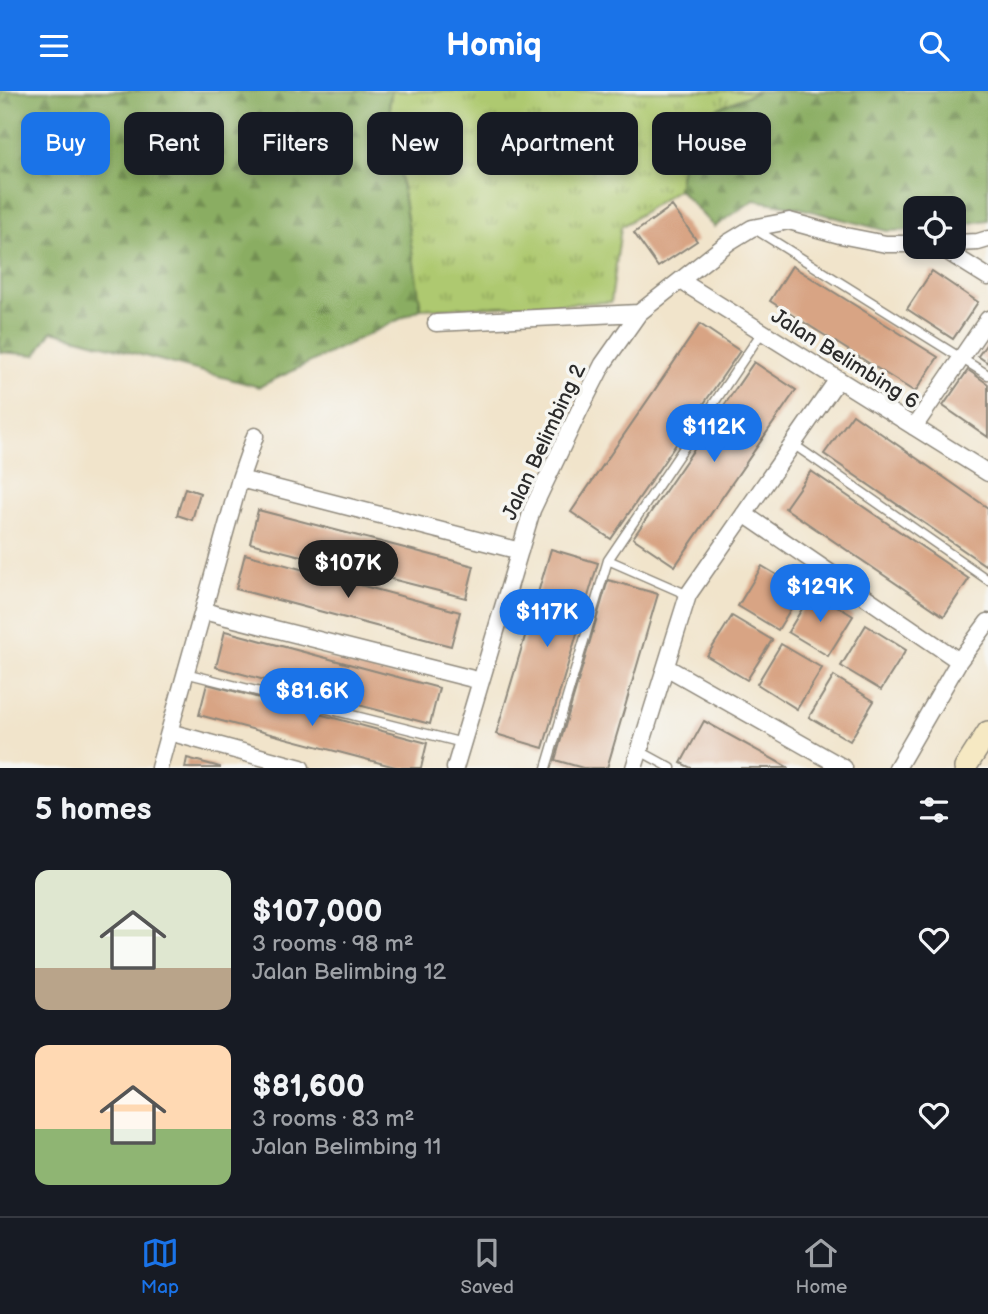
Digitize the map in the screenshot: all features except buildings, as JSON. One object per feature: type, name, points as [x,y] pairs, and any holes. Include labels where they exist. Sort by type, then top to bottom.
[{"type":"main road","points":[[965,768],[988,732]]},
{"type":"street","points":[[752,227],[789,221],[840,235],[887,244],[903,244]]},
{"type":"street","name":"Jalan Belimbing 2","points":[[456,768],[532,510],[603,364],[639,313],[752,227]]},
{"type":"street","points":[[966,242],[988,239]]},
{"type":"street","points":[[959,259],[988,277]]},
{"type":"street","name":"Jalan Belimbing 6","points":[[681,281],[988,473]]},
{"type":"street","points":[[436,323],[639,313]]},
{"type":"street","points":[[914,427],[988,319]]},
{"type":"street","points":[[634,768],[688,594],[838,379]]},
{"type":"street","points":[[159,768],[240,479],[255,436]]},
{"type":"street","points":[[240,479],[520,551]]},
{"type":"street","points":[[744,514],[959,661]]},
{"type":"street","points":[[203,611],[481,681]]},
{"type":"street","points":[[897,768],[959,661],[988,622]]},
{"type":"street","points":[[666,667],[844,768]]},
{"type":"street","points":[[169,732],[301,768]]},
{"type":"lane","points":[[752,227],[988,375]]},
{"type":"lane","points":[[546,768],[608,561],[762,332]]},
{"type":"lane","points":[[793,444],[988,580]]},
{"type":"lane","points":[[608,561],[688,594]]},
{"type":"lane","points":[[186,673],[463,743]]},
{"type":"lane","points":[[639,751],[671,768]]},
{"type":"green space","points":[[0,91],[392,91],[389,102],[391,112],[367,112],[367,175],[400,175],[421,309],[259,387],[52,331],[36,355],[0,352]]},
{"type":"green space","points":[[392,91],[759,91],[709,112],[652,112],[652,175],[680,175],[678,189],[621,227],[611,302],[421,309],[400,175],[463,175],[463,112],[391,112],[389,102]]},
{"type":"green space","points":[[759,91],[988,91],[988,220],[966,224],[966,196],[903,196],[903,230],[887,231],[796,207],[754,200],[714,227],[678,189],[680,175],[771,175],[771,112],[709,112]]}]
